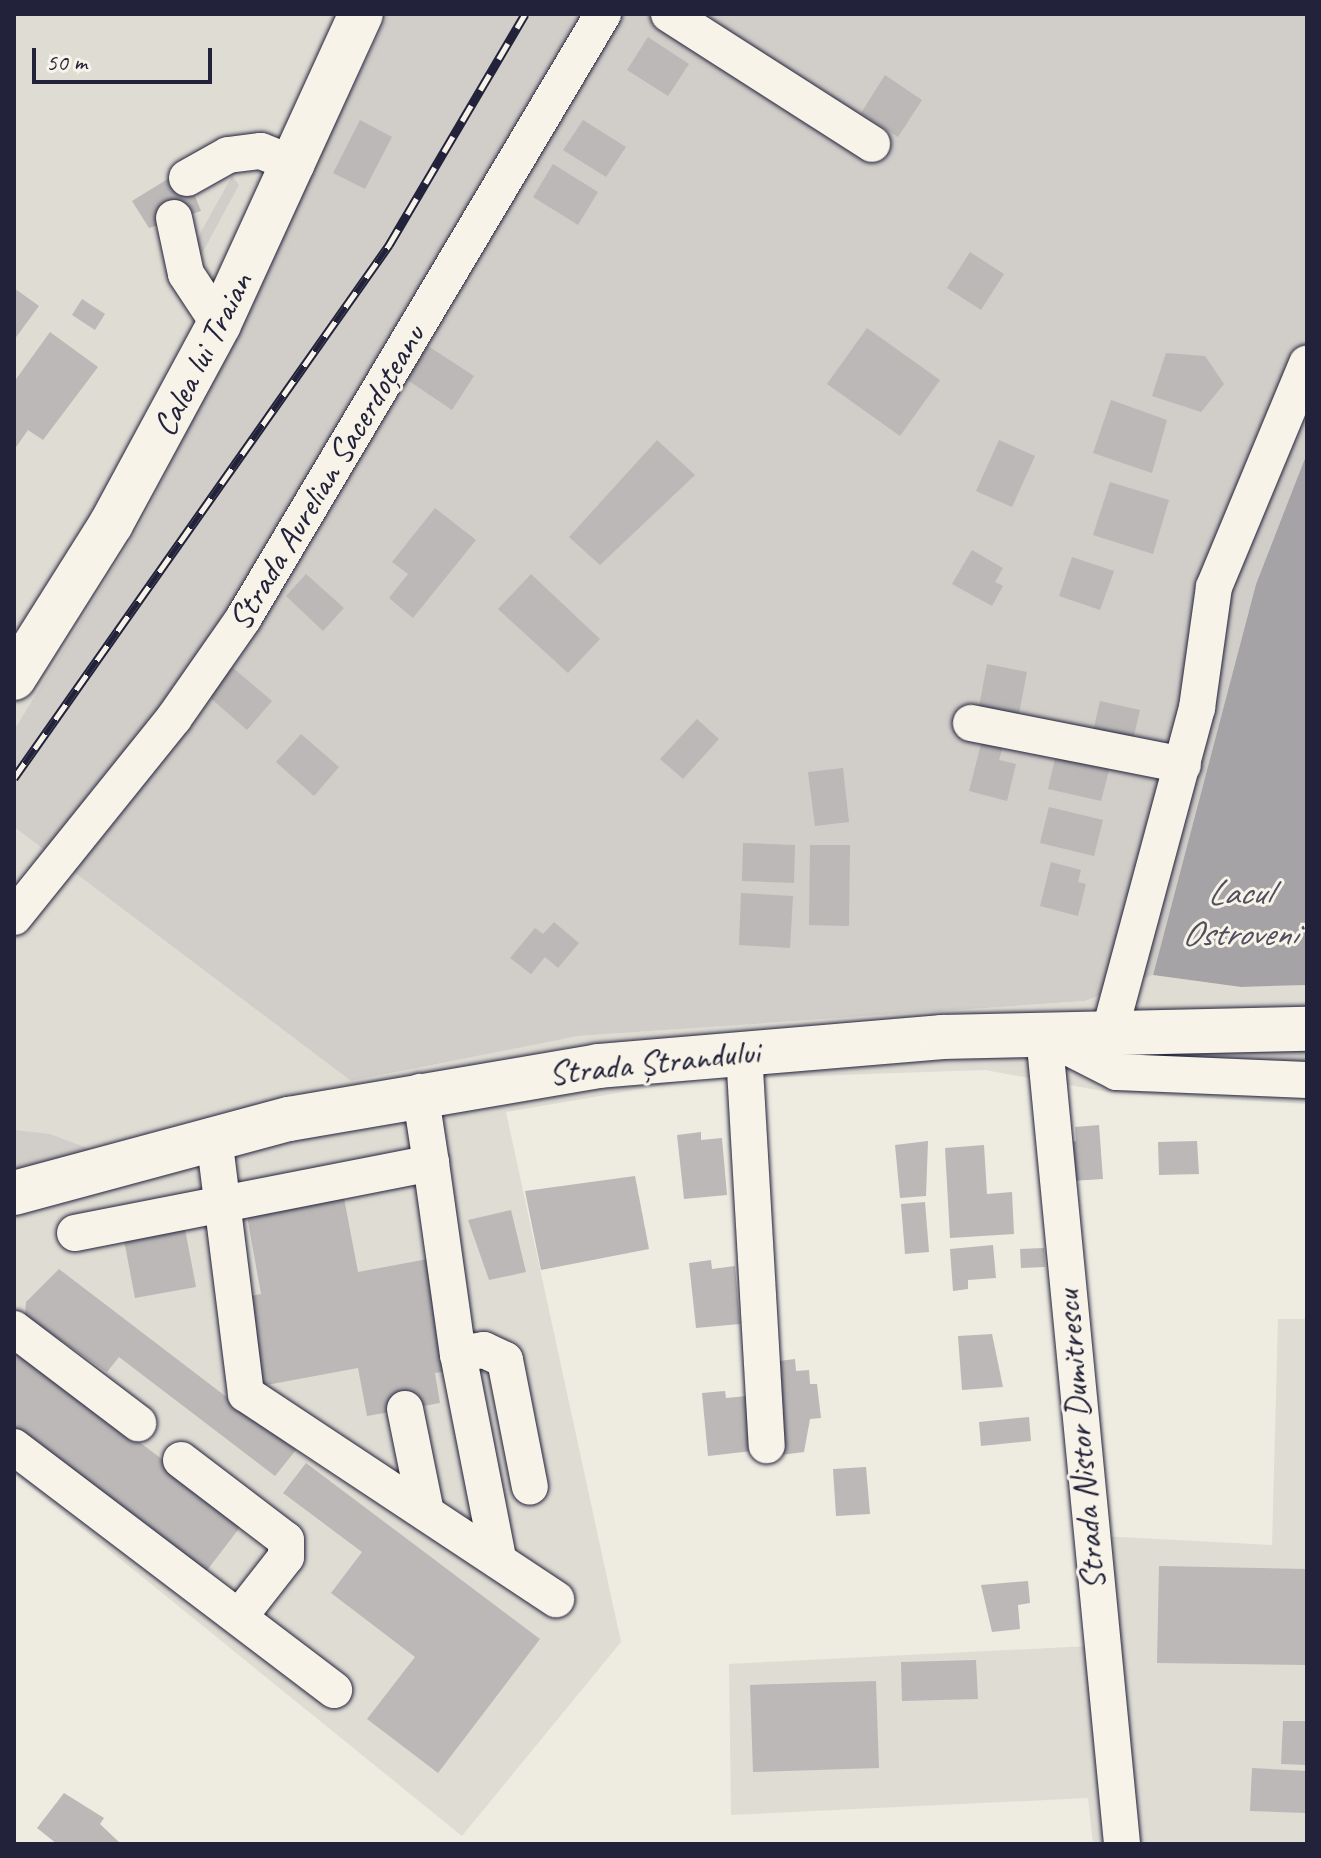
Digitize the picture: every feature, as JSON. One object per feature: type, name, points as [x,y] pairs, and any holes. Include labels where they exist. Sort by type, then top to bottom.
[{"type":"main road","name":"Calea lui Traian","points":[[14,678],[111,524],[219,324],[296,165],[361,14]]},
{"type":"main road","name":"Strada Ștrandului","points":[[14,1193],[214,1137],[420,1092],[744,1052],[1044,1035],[1307,1029]]},
{"type":"street","name":"Strada Aurelian Sacerdoțeanu","points":[[14,917],[174,718],[243,619],[603,14]]},
{"type":"street","points":[[669,14],[872,144]]},
{"type":"street","points":[[187,178],[239,154],[261,151],[296,165]]},
{"type":"street","points":[[174,218],[186,274],[219,324]]},
{"type":"street","points":[[1109,1034],[1183,765],[1214,587],[1307,364]]},
{"type":"street","points":[[971,723],[1183,765]]},
{"type":"street","points":[[1044,1035],[1117,1072],[1307,1080]]},
{"type":"street","name":"Strada Nistor Dumitrescu","points":[[1044,1035],[1122,1844]]},
{"type":"street","points":[[744,1052],[767,1445]]},
{"type":"street","points":[[420,1092],[458,1354],[498,1558]]},
{"type":"street","points":[[214,1137],[246,1394],[556,1599]]},
{"type":"street","points":[[75,1233],[223,1200],[431,1163]]},
{"type":"street","points":[[14,1329],[138,1423]]},
{"type":"street","points":[[458,1354],[484,1350],[505,1360],[530,1487]]},
{"type":"street","points":[[405,1409],[426,1512]]},
{"type":"street","points":[[14,1447],[334,1690]]},
{"type":"street","points":[[181,1460],[286,1540],[286,1557],[239,1617]]},
{"type":"shaded area","points":[[14,14],[388,14],[144,518],[14,730]]},
{"type":"shaded area","points":[[388,14],[1307,14],[1307,453],[1256,584],[1153,975],[1085,1001],[578,1036],[351,1081],[14,827],[14,730],[144,518]]},
{"type":"shaded area","points":[[232,176],[239,185],[199,259],[191,250]]},
{"type":"shaded area","points":[[14,827],[351,1081],[577,1036],[1085,1001],[1153,975],[1241,987],[1307,985],[1307,1104],[1108,1092],[985,1070],[693,1080],[506,1112],[621,1642],[462,1836],[14,1473]]},
{"type":"shaded area","points":[[1307,1046],[1307,1066],[1117,1052]]},
{"type":"shaded area","points":[[14,1130],[50,1134],[103,1154],[14,1178]]},
{"type":"shaded area","points":[[1278,1319],[1307,1319],[1307,1844],[1093,1844],[1088,1798],[731,1815],[729,1664],[1109,1645],[1101,1536],[1272,1545]]},
{"type":"water","name":"Lacul Ostroveni","points":[[1307,453],[1307,985],[1241,987],[1153,975],[1256,584]]},
{"type":"building","points":[[648,37],[689,64],[668,96],[627,70]]},
{"type":"building","points":[[885,75],[922,100],[898,137],[861,113]]},
{"type":"building","points":[[360,120],[392,137],[365,189],[333,173]]},
{"type":"building","points":[[583,120],[626,147],[606,177],[563,150]]},
{"type":"building","points":[[553,164],[598,192],[578,225],[533,197]]},
{"type":"building","points":[[184,169],[201,211],[149,228],[132,201]]},
{"type":"building","points":[[970,252],[1004,274],[981,310],[947,288]]},
{"type":"building","points":[[14,288],[39,306],[14,340]]},
{"type":"building","points":[[82,299],[105,314],[95,330],[72,315]]},
{"type":"building","points":[[867,328],[940,380],[900,436],[827,384]]},
{"type":"building","points":[[50,332],[98,367],[43,440],[28,430],[14,450],[14,382]]},
{"type":"building","points":[[428,346],[474,376],[452,410],[406,379]]},
{"type":"building","points":[[1166,353],[1205,356],[1224,384],[1201,412],[1152,396]]},
{"type":"building","points":[[1111,400],[1167,420],[1152,473],[1093,453]]},
{"type":"building","points":[[657,440],[695,475],[600,565],[569,537]]},
{"type":"building","points":[[999,440],[1035,456],[1012,507],[976,491]]},
{"type":"building","points":[[1110,482],[1169,500],[1153,554],[1093,535]]},
{"type":"building","points":[[435,508],[476,540],[413,618],[389,598],[408,574],[392,562]]},
{"type":"building","points":[[972,550],[1003,568],[995,582],[1003,586],[992,606],[952,584]]},
{"type":"building","points":[[1072,557],[1114,571],[1100,610],[1059,596]]},
{"type":"building","points":[[306,574],[344,608],[323,631],[286,596]]},
{"type":"building","points":[[531,574],[600,639],[568,673],[498,609]]},
{"type":"building","points":[[987,664],[1027,672],[1018,719],[978,712]]},
{"type":"building","points":[[232,667],[272,701],[247,730],[207,695]]},
{"type":"building","points":[[1100,701],[1140,710],[1133,740],[1093,732]]},
{"type":"building","points":[[697,719],[719,739],[683,779],[660,759]]},
{"type":"building","points":[[301,734],[339,767],[314,796],[276,762]]},
{"type":"building","points":[[982,740],[1003,746],[999,760],[1016,764],[1007,801],[969,791]]},
{"type":"building","points":[[1057,750],[1111,763],[1101,801],[1048,789]]},
{"type":"building","points":[[843,768],[849,822],[815,826],[808,772]]},
{"type":"building","points":[[1049,807],[1103,820],[1094,856],[1040,843]]},
{"type":"building","points":[[743,843],[795,845],[794,883],[742,881]]},
{"type":"building","points":[[810,845],[850,845],[849,926],[809,925]]},
{"type":"building","points":[[1051,862],[1081,870],[1078,882],[1086,884],[1078,916],[1040,906]]},
{"type":"building","points":[[741,893],[793,896],[790,948],[739,945]]},
{"type":"building","points":[[554,922],[579,943],[558,968],[545,957],[531,974],[510,958],[535,928],[543,934]]},
{"type":"building","points":[[1099,1125],[1103,1179],[1071,1181],[1068,1142],[1076,1141],[1075,1127]]},
{"type":"building","points":[[701,1132],[701,1140],[722,1138],[727,1195],[684,1199],[677,1135]]},
{"type":"building","points":[[928,1141],[926,1196],[900,1198],[895,1145]]},
{"type":"building","points":[[1197,1141],[1199,1174],[1159,1175],[1158,1142]]},
{"type":"building","points":[[984,1145],[987,1194],[1012,1192],[1014,1234],[950,1238],[945,1148]]},
{"type":"building","points":[[635,1176],[649,1249],[541,1270],[525,1191]]},
{"type":"building","points":[[344,1198],[358,1272],[433,1258],[453,1370],[435,1373],[440,1403],[367,1416],[358,1368],[261,1386],[244,1297],[261,1294],[247,1216]]},
{"type":"building","points":[[925,1202],[929,1252],[905,1254],[901,1204]]},
{"type":"building","points":[[511,1210],[526,1272],[489,1280],[468,1220]]},
{"type":"building","points":[[184,1224],[196,1287],[135,1298],[123,1235]]},
{"type":"building","points":[[993,1245],[996,1278],[968,1280],[968,1289],[953,1291],[950,1249]]},
{"type":"building","points":[[1044,1248],[1045,1267],[1021,1268],[1020,1249]]},
{"type":"building","points":[[711,1260],[712,1269],[735,1266],[740,1324],[696,1328],[689,1263]]},
{"type":"building","points":[[59,1269],[296,1450],[275,1476],[119,1357],[107,1372],[25,1316],[26,1302]]},
{"type":"building","points":[[992,1334],[1003,1387],[962,1390],[958,1336]]},
{"type":"building","points":[[14,1346],[244,1522],[205,1573],[14,1427]]},
{"type":"building","points":[[795,1359],[796,1371],[809,1370],[810,1384],[817,1384],[821,1418],[810,1419],[804,1452],[781,1455],[771,1362]]},
{"type":"building","points":[[725,1391],[726,1398],[747,1396],[752,1451],[708,1456],[702,1393]]},
{"type":"building","points":[[1029,1417],[1031,1441],[981,1446],[979,1422]]},
{"type":"building","points":[[306,1463],[540,1639],[438,1773],[367,1719],[415,1657],[331,1593],[362,1552],[283,1493]]},
{"type":"building","points":[[866,1467],[870,1514],[836,1516],[833,1469]]},
{"type":"building","points":[[1159,1566],[1307,1569],[1307,1665],[1157,1663]]},
{"type":"building","points":[[1028,1581],[1030,1603],[1018,1605],[1020,1629],[992,1632],[981,1585]]},
{"type":"building","points":[[976,1660],[978,1699],[902,1701],[901,1662]]},
{"type":"building","points":[[876,1681],[879,1768],[753,1772],[750,1685]]},
{"type":"building","points":[[1283,1721],[1307,1721],[1307,1765],[1281,1764]]},
{"type":"building","points":[[1252,1768],[1307,1771],[1307,1813],[1250,1811]]},
{"type":"building","points":[[64,1793],[104,1818],[100,1824],[121,1844],[57,1844],[37,1828]]},
{"type":"railway","points":[[14,778],[389,245],[525,14]]}]
